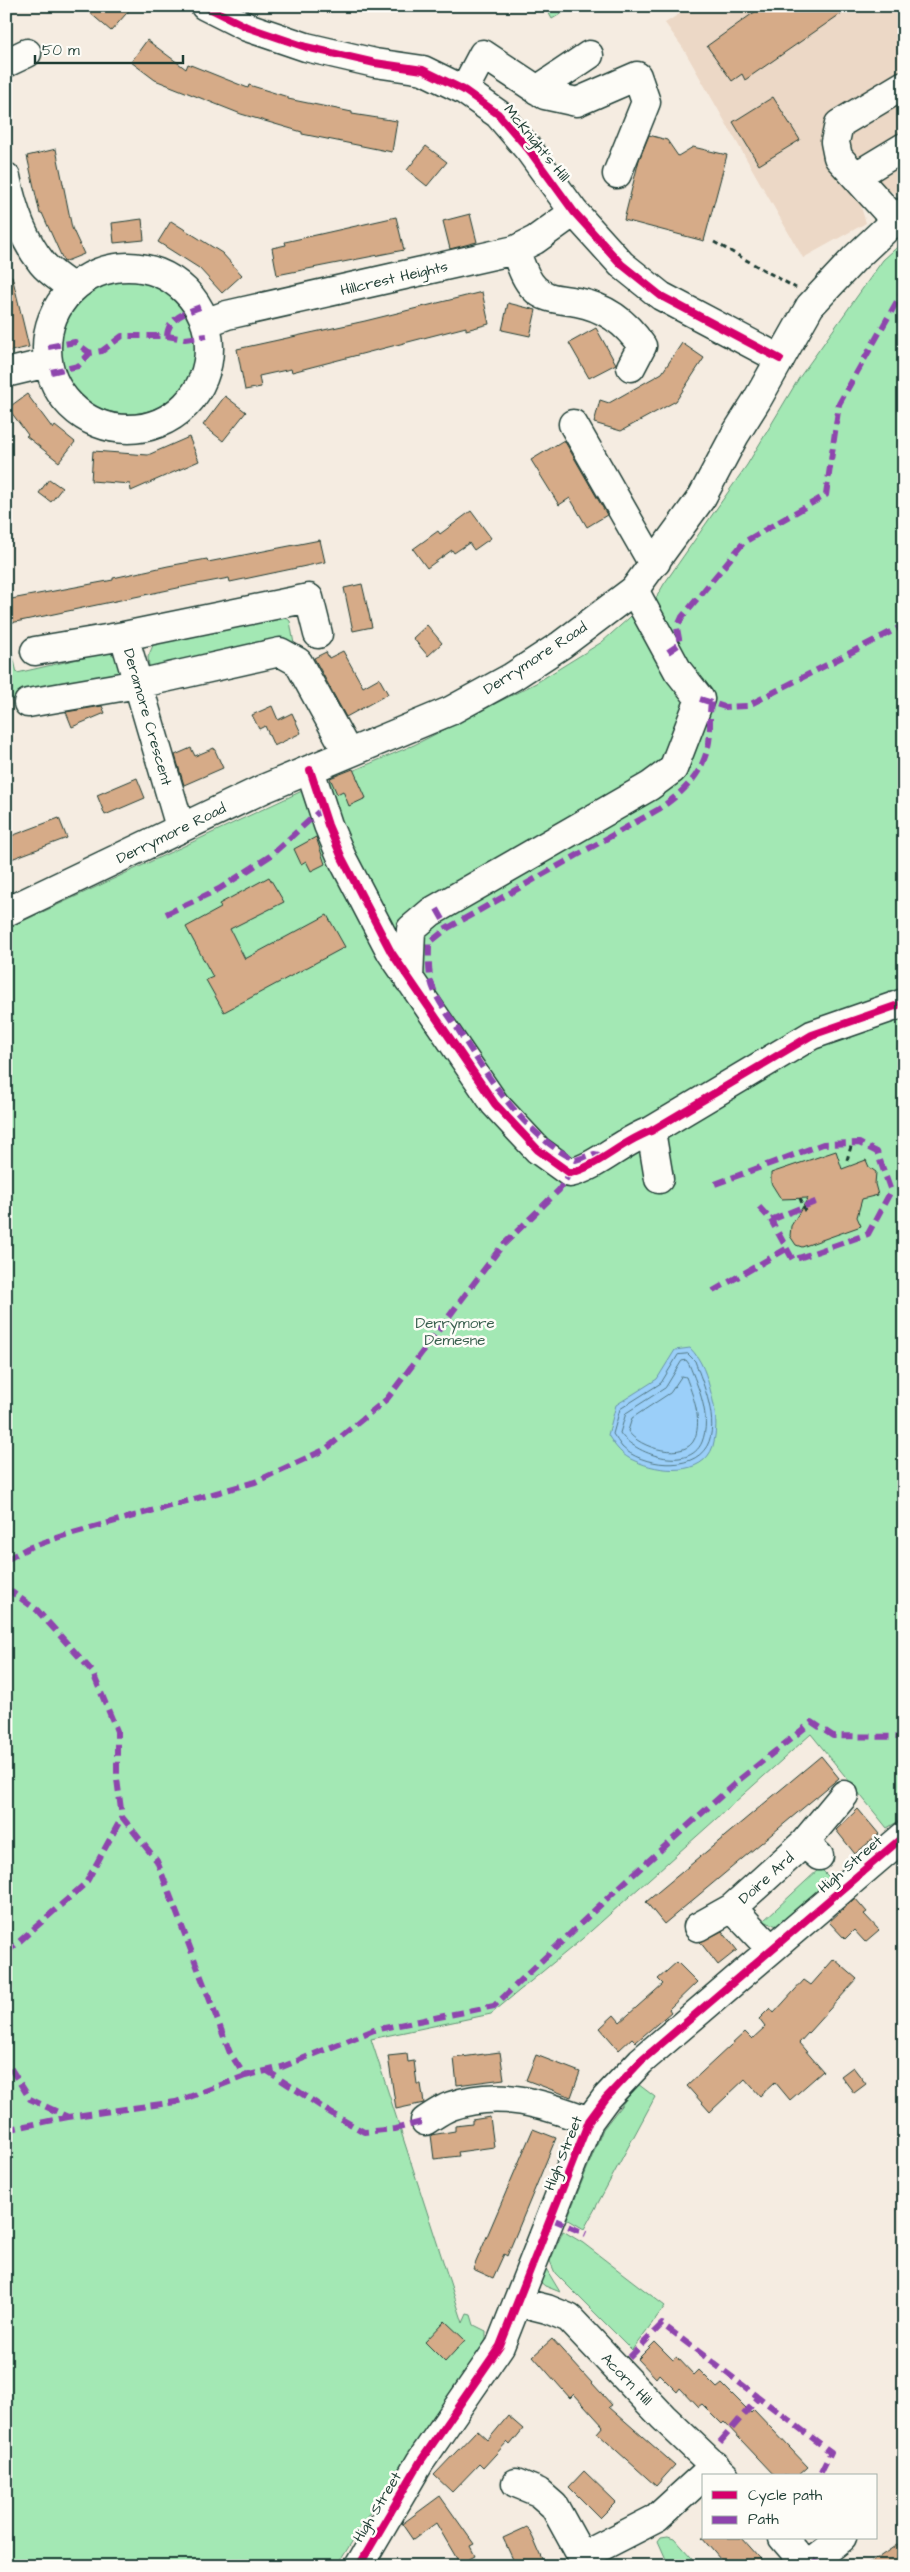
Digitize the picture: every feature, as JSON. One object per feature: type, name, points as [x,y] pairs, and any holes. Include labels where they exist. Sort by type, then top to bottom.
[{"type":"street","name":"McKnight's Hill","points":[[204,6],[247,27],[306,47],[375,63],[423,70],[464,90],[498,114],[529,150],[574,212],[621,264],[661,296],[780,359]]},
{"type":"street","points":[[464,90],[483,54],[545,95],[577,102],[637,76],[646,102],[616,174]]},
{"type":"street","points":[[537,90],[589,55]]},
{"type":"street","points":[[899,216],[856,176],[838,156],[835,142],[839,124],[904,85]]},
{"type":"street","points":[[856,176],[904,147]]},
{"type":"street","points":[[6,177],[11,202],[23,234],[42,264],[72,288]]},
{"type":"street","name":"Hillcrest Heights","points":[[206,323],[236,313],[514,250],[535,240],[574,212]]},
{"type":"street","name":"Derrymore Road","points":[[6,912],[92,872],[180,827],[348,753],[450,711],[512,677],[561,645],[634,590],[702,497],[734,434],[813,304],[855,258],[899,216]]},
{"type":"street","points":[[514,250],[534,288],[545,297],[600,308],[616,317],[634,334],[644,350]]},
{"type":"street","points":[[121,266],[148,269],[173,280],[200,307],[206,323],[209,350],[204,376],[191,399],[172,416],[148,427],[121,429],[96,423],[74,408],[57,388],[48,363],[47,336],[56,310],[72,288],[95,273],[112,268],[121,266]]},
{"type":"street","points":[[6,373],[48,363]]},
{"type":"street","points":[[573,424],[648,556],[656,562]]},
{"type":"street","points":[[409,980],[411,929],[431,912],[650,786],[673,769],[700,699],[678,671],[634,590]]},
{"type":"street","points":[[124,636],[309,598],[318,634]]},
{"type":"street","name":"Deramore Crescent","points":[[35,651],[124,636],[180,827]]},
{"type":"street","points":[[28,702],[138,684],[280,652],[298,662],[348,753]]},
{"type":"street","points":[[310,770],[328,825],[342,858],[391,952],[409,980],[495,1104],[538,1150],[570,1173],[581,1170],[637,1136],[651,1131],[812,1035],[904,1003]]},
{"type":"street","points":[[651,1131],[659,1179]]},
{"type":"street","name":"Doire Ard","points":[[771,1949],[732,1908],[812,1850],[844,1795]]},
{"type":"street","name":"High Street","points":[[358,2566],[420,2462],[500,2346],[589,2122],[606,2098],[641,2061],[904,1836]]},
{"type":"street","points":[[698,1927],[732,1908]]},
{"type":"street","points":[[424,2121],[451,2106],[493,2098],[518,2098],[551,2106],[589,2122]]},
{"type":"street","name":"Acorn Hill","points":[[519,2302],[569,2318],[663,2417],[720,2470]]},
{"type":"street","points":[[516,2483],[538,2492],[554,2506],[585,2561],[657,2518],[702,2484]]},
{"type":"street","points":[[785,2540],[807,2566],[840,2540]]},
{"type":"path","points":[[714,242],[796,288],[813,304]]},
{"type":"path","points":[[847,1160],[852,1143]]},
{"type":"path","points":[[800,1198],[806,1214]]},
{"type":"shaded area","points":[[692,6],[904,6],[904,192],[898,195],[890,191],[861,207],[866,223],[803,258],[683,48],[665,23]]},
{"type":"green space","points":[[545,6],[574,6],[552,19]]},
{"type":"green space","name":"Derrymore Demesne","points":[[904,241],[904,1818],[887,1828],[811,1734],[582,1939],[491,2014],[371,2039],[463,2323],[467,2314],[471,2315],[474,2325],[486,2331],[486,2340],[445,2410],[377,2501],[337,2566],[6,2566],[6,929],[302,791],[311,793],[327,786],[331,780],[414,745],[536,683],[602,642],[638,610],[653,603],[664,584],[747,465],[799,378],[883,260]]},
{"type":"green space","points":[[128,274],[142,275],[155,279],[178,294],[193,317],[197,330],[197,358],[193,371],[178,394],[155,409],[142,413],[128,414],[114,413],[101,409],[78,394],[63,371],[59,358],[58,344],[59,330],[63,317],[78,294],[101,279],[114,275]]},
{"type":"green space","points":[[284,616],[290,621],[294,644],[150,674],[148,657],[154,643]]},
{"type":"green space","points":[[6,635],[8,635],[17,673],[87,657],[89,651],[103,649],[123,661],[126,679],[9,700],[6,688]]},
{"type":"green space","points":[[820,1868],[832,1880],[777,1926],[763,1921]]},
{"type":"green space","points":[[638,2084],[655,2097],[584,2229],[567,2219],[603,2129]]},
{"type":"green space","points":[[563,2231],[583,2243],[665,2306],[632,2350],[555,2273],[550,2261]]},
{"type":"green space","points":[[542,2262],[560,2292],[545,2286],[539,2281]]},
{"type":"green space","points":[[668,2536],[674,2538],[699,2566],[669,2566],[658,2541],[661,2537]]},
{"type":"water","points":[[690,1348],[704,1369],[714,1406],[716,1432],[713,1446],[708,1456],[700,1463],[679,1469],[655,1468],[630,1459],[619,1450],[608,1435],[616,1405],[657,1379],[675,1350]]},
{"type":"building","points":[[82,6],[133,6],[111,31]]},
{"type":"building","points":[[763,6],[852,6],[745,80],[742,74],[732,81],[707,46]]},
{"type":"building","points":[[147,40],[186,69],[188,64],[248,88],[249,85],[288,97],[288,99],[352,112],[352,114],[397,121],[392,152],[302,134],[302,132],[241,114],[155,80],[131,62]]},
{"type":"building","points":[[773,97],[800,140],[759,165],[733,122]]},
{"type":"building","points":[[649,135],[667,140],[678,156],[693,147],[727,155],[704,241],[624,220],[639,160]]},
{"type":"building","points":[[426,146],[447,162],[427,186],[407,170]]},
{"type":"building","points":[[56,149],[72,228],[84,254],[64,262],[42,213],[40,214],[27,156]]},
{"type":"building","points":[[470,214],[477,242],[450,249],[443,221]]},
{"type":"building","points":[[396,217],[404,250],[277,275],[272,248],[286,245],[285,242]]},
{"type":"building","points":[[142,219],[144,240],[114,243],[112,223]]},
{"type":"building","points":[[171,221],[222,253],[242,275],[222,293],[199,268],[158,242]]},
{"type":"building","points":[[12,276],[29,347],[6,352],[6,277]]},
{"type":"building","points":[[482,292],[489,324],[466,330],[466,327],[292,372],[291,369],[259,376],[261,387],[245,390],[237,349],[365,321]]},
{"type":"building","points":[[508,303],[536,310],[530,336],[502,330]]},
{"type":"building","points":[[596,328],[616,364],[589,378],[569,343]]},
{"type":"building","points":[[682,343],[704,358],[676,401],[621,431],[594,423],[600,400],[609,403],[662,373]]},
{"type":"building","points":[[27,394],[53,429],[55,426],[75,442],[59,462],[26,436],[28,435],[8,408]]},
{"type":"building","points":[[225,396],[246,412],[223,441],[203,425]]},
{"type":"building","points":[[189,437],[199,461],[131,491],[130,484],[91,481],[93,451],[148,455]]},
{"type":"building","points":[[564,440],[607,515],[587,527],[570,498],[559,505],[531,460]]},
{"type":"building","points":[[49,479],[62,488],[51,502],[39,493]]},
{"type":"building","points":[[471,511],[491,538],[474,550],[469,543],[454,553],[452,550],[427,568],[413,549],[438,531],[440,534]]},
{"type":"building","points":[[320,540],[325,562],[230,582],[229,578],[192,585],[6,624],[6,600],[113,580],[113,578],[168,566],[207,559],[208,562]]},
{"type":"building","points":[[362,584],[372,627],[353,631],[344,588]]},
{"type":"building","points":[[427,625],[442,643],[428,656],[413,638]]},
{"type":"building","points":[[343,651],[363,687],[379,678],[388,694],[346,717],[314,658],[326,652],[329,658]]},
{"type":"building","points":[[102,706],[105,713],[72,727],[66,712]]},
{"type":"building","points":[[272,706],[278,720],[292,713],[301,733],[274,746],[265,726],[259,729],[252,715]]},
{"type":"building","points":[[191,748],[195,756],[214,748],[223,768],[184,785],[175,755]]},
{"type":"building","points":[[353,769],[366,798],[349,806],[343,791],[337,794],[330,778]]},
{"type":"building","points":[[137,778],[145,798],[105,815],[97,795]]},
{"type":"building","points":[[59,818],[67,838],[6,861],[6,838]]},
{"type":"building","points":[[316,837],[325,864],[311,871],[306,861],[301,864],[294,849]]},
{"type":"building","points":[[269,877],[284,902],[230,929],[245,959],[327,915],[345,947],[224,1012],[206,980],[213,977],[186,927],[221,908],[219,904]]},
{"type":"building","points":[[836,1151],[842,1169],[866,1160],[869,1167],[876,1172],[875,1184],[878,1195],[862,1199],[857,1217],[861,1226],[802,1247],[796,1245],[790,1236],[791,1226],[808,1198],[781,1199],[771,1183],[771,1173]]},
{"type":"building","points":[[821,1756],[839,1778],[664,1924],[646,1902]]},
{"type":"building","points":[[858,1809],[879,1834],[855,1854],[836,1830]]},
{"type":"building","points":[[855,1898],[867,1912],[864,1914],[879,1930],[865,1942],[854,1930],[845,1939],[829,1922]]},
{"type":"building","points":[[722,1931],[737,1950],[718,1965],[700,1942]]},
{"type":"building","points":[[834,1959],[857,1979],[799,2043],[823,2071],[790,2100],[775,2082],[760,2096],[745,2079],[710,2112],[687,2086],[745,2032],[752,2039],[765,2027],[759,2019],[770,2008],[774,2013],[804,1980],[811,1985]]},
{"type":"building","points":[[677,1962],[697,1982],[669,2009],[671,2012],[636,2042],[632,2038],[619,2050],[600,2028],[614,2015],[620,2022],[663,1984],[658,1979]]},
{"type":"building","points":[[500,2052],[504,2079],[457,2085],[454,2058]]},
{"type":"building","points":[[407,2054],[408,2062],[414,2061],[417,2084],[421,2084],[424,2103],[396,2109],[388,2056]]},
{"type":"building","points":[[536,2055],[580,2072],[571,2097],[526,2080]]},
{"type":"building","points":[[853,2067],[866,2084],[854,2093],[841,2076]]},
{"type":"building","points":[[490,2117],[494,2147],[458,2152],[459,2156],[434,2159],[431,2135],[455,2131],[455,2126],[472,2124],[472,2120]]},
{"type":"building","points":[[533,2129],[556,2138],[507,2256],[504,2254],[493,2278],[473,2269]]},
{"type":"building","points":[[445,2321],[465,2340],[445,2362],[425,2342]]},
{"type":"building","points":[[552,2339],[612,2405],[609,2407],[675,2465],[656,2486],[597,2433],[603,2426],[574,2394],[570,2398],[533,2356]]},
{"type":"building","points":[[655,2342],[673,2360],[677,2357],[694,2375],[699,2370],[717,2388],[722,2384],[751,2413],[754,2410],[808,2467],[800,2474],[773,2474],[724,2422],[722,2424],[702,2404],[698,2407],[680,2388],[677,2392],[659,2374],[656,2378],[638,2359]]},
{"type":"building","points":[[508,2416],[523,2429],[510,2445],[507,2442],[483,2468],[479,2464],[452,2492],[434,2475],[477,2430],[488,2440]]},
{"type":"building","points":[[584,2471],[616,2502],[600,2518],[569,2487]]},
{"type":"building","points":[[440,2496],[474,2544],[470,2546],[475,2556],[460,2564],[436,2523],[413,2540],[402,2524]]},
{"type":"building","points":[[527,2527],[545,2566],[516,2566],[503,2538]]},
{"type":"building","points":[[704,2540],[744,2540],[767,2566],[726,2566]]},
{"type":"building","points":[[904,2540],[904,2566],[866,2566]]},
{"type":"marked path","points":[[668,652],[680,644],[677,628],[682,617],[744,542],[826,495],[839,404],[904,289]]},
{"type":"marked path","points":[[167,336],[170,325],[174,320],[200,307]]},
{"type":"marked path","points":[[51,372],[78,366],[90,353],[102,351],[122,336],[167,336],[185,339],[207,336]]},
{"type":"marked path","points":[[48,347],[75,342],[90,353]]},
{"type":"marked path","points":[[700,699],[725,707],[747,706],[904,625]]},
{"type":"marked path","points":[[604,1156],[594,1154],[576,1160],[557,1150],[540,1136],[508,1103],[435,994],[429,972],[429,943],[448,928],[659,809],[677,795],[697,773],[706,753],[710,737],[711,702]]},
{"type":"marked path","points":[[166,914],[219,889],[270,856],[323,808]]},
{"type":"marked path","points":[[437,909],[448,928]]},
{"type":"marked path","points":[[715,1184],[823,1144],[859,1143],[877,1152],[891,1191],[868,1234],[793,1260],[771,1220]]},
{"type":"marked path","points":[[6,1560],[28,1548],[62,1536],[255,1482],[326,1449],[387,1399],[501,1247],[559,1190],[570,1173]]},
{"type":"marked path","points":[[759,1207],[771,1220],[820,1200]]},
{"type":"marked path","points":[[713,1291],[788,1248]]},
{"type":"marked path","points":[[6,1588],[37,1610],[92,1671],[117,1731],[117,1779],[122,1817],[157,1861],[230,2053],[245,2076],[176,2102],[68,2117],[30,2099],[6,2061]]},
{"type":"marked path","points":[[245,2076],[282,2067],[374,2030],[494,2006],[615,1891],[739,1780],[812,1722],[833,1736],[899,1737],[904,1740]]},
{"type":"marked path","points":[[6,1953],[86,1883],[122,1817]]},
{"type":"marked path","points":[[266,2070],[331,2113],[364,2132],[395,2129],[425,2121]]},
{"type":"marked path","points":[[6,2130],[68,2117]]},
{"type":"marked path","points":[[552,2219],[586,2234]]},
{"type":"marked path","points":[[629,2358],[662,2324],[831,2452],[820,2474]]},
{"type":"marked path","points":[[720,2442],[759,2397]]},
{"type":"marked path","points":[[813,2561],[824,2566]]},
{"type":"cycle path","points":[[205,6],[247,27],[306,47],[375,63],[423,70],[464,90],[498,114],[529,150],[574,212],[621,264],[661,296],[780,359]]},
{"type":"cycle path","points":[[310,770],[328,825],[342,858],[391,952],[495,1104],[538,1150],[570,1173],[591,1165],[640,1135],[651,1131],[812,1035],[904,1003]]},
{"type":"cycle path","points":[[359,2566],[420,2462],[500,2346],[589,2121],[606,2098],[641,2061],[904,1836]]}]
